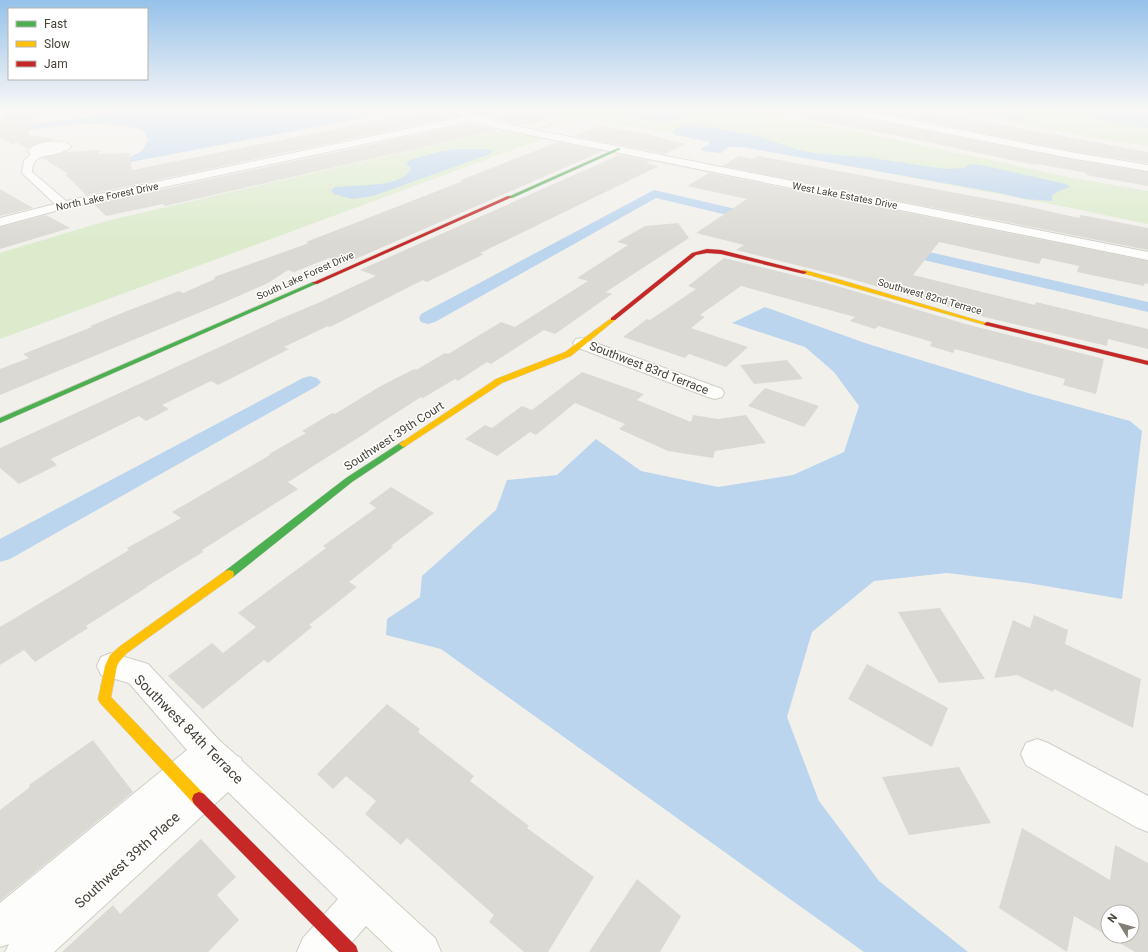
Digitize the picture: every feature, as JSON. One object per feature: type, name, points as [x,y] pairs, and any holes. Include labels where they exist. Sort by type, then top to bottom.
[{"type":"street","points":[[38,153],[29,159],[27,173],[64,205]]},
{"type":"street","name":"North Lake Forest Drive","points":[[0,222],[64,205],[306,153]]},
{"type":"street","name":"South Lake Forest Drive","points":[[0,421],[609,153]]},
{"type":"street","name":"West Lake Estates Drive","points":[[641,153],[1148,256]]},
{"type":"street","points":[[1068,153],[1148,168]]},
{"type":"street","name":"Southwest 39th Court","points":[[111,666],[114,659],[123,650],[242,565],[348,480],[499,381],[568,354],[694,254],[707,251]]},
{"type":"street","name":"Southwest 82nd Terrace","points":[[707,251],[721,252],[839,281],[975,321],[1148,363]]},
{"type":"street","name":"Southwest 83rd Terrace","points":[[582,343],[715,393]]},
{"type":"street","points":[[111,666],[104,699],[334,946],[364,899]]},
{"type":"street","name":"Southwest 84th Terrace","points":[[111,666],[138,673],[219,760],[421,952]]},
{"type":"street","points":[[1037,754],[1148,815]]},
{"type":"street","name":"Southwest 39th Place","points":[[25,952],[188,788],[219,760]]},
{"type":"street","name":"Southwest 39th Place","points":[[0,928],[188,788]]},
{"type":"green space","points":[[399,153],[503,153],[0,339],[0,253],[106,221]]},
{"type":"green space","points":[[783,153],[959,153],[1073,178],[1148,191],[1148,224]]},
{"type":"water","points":[[137,153],[176,153],[125,163],[122,161]]},
{"type":"water","points":[[433,153],[490,153],[373,196],[352,199],[334,194],[331,190],[335,187],[378,184],[399,179],[406,175],[411,168],[406,163],[410,160]]},
{"type":"water","points":[[778,153],[818,153],[865,157],[945,169],[964,168],[970,164],[981,165],[1066,184],[1070,187],[1052,195],[1052,201],[1026,199],[1000,193]]},
{"type":"water","points":[[765,307],[865,343],[1028,393],[1130,421],[1142,431],[1122,599],[1028,583],[947,573],[874,581],[812,632],[787,717],[819,801],[879,881],[968,952],[864,952],[441,649],[386,635],[387,619],[420,597],[422,576],[496,510],[507,480],[557,475],[596,439],[641,471],[718,487],[793,475],[844,452],[859,406],[834,372],[805,347],[732,323]]},
{"type":"building","points":[[60,153],[130,153],[132,170],[214,153],[282,153],[86,195],[65,174],[68,174],[43,158]]},
{"type":"building","points":[[330,153],[395,153],[165,206],[163,204],[106,216],[94,204]]},
{"type":"building","points":[[529,153],[597,153],[344,264],[329,258],[294,272],[288,270],[268,283],[225,302],[0,395],[0,369],[29,358],[23,354],[179,291],[183,293],[215,279],[214,277],[309,243],[306,242],[463,181],[461,180]]},
{"type":"building","points":[[981,153],[1042,153],[1148,172],[1148,186],[1086,175],[1087,173],[1038,164],[1035,165]]},
{"type":"building","points":[[1086,153],[1148,153],[1148,163]]},
{"type":"building","points":[[619,155],[651,161],[646,163],[659,166],[480,253],[484,254],[427,282],[423,280],[330,327],[328,326],[284,347],[289,349],[218,385],[211,381],[162,405],[169,409],[146,421],[139,416],[51,459],[57,465],[19,484],[0,468],[0,448],[376,276],[360,270]]},
{"type":"building","points":[[739,156],[752,159],[758,156],[1021,205],[1079,218],[1081,215],[1148,228],[1148,250],[722,166]]},
{"type":"building","points":[[709,173],[1148,261],[1148,284],[1145,283],[1144,286],[1077,272],[1079,266],[1042,258],[1039,264],[939,242],[913,275],[1035,305],[1036,302],[1148,329],[1148,349],[1108,339],[1107,346],[980,316],[844,277],[736,250],[744,245],[696,233],[747,199],[687,186]]},
{"type":"building","points":[[0,189],[33,208],[0,216]]},
{"type":"building","points":[[46,215],[70,228],[0,249],[0,227]]},
{"type":"building","points":[[678,223],[689,238],[606,292],[612,294],[555,334],[544,330],[491,364],[487,362],[458,381],[455,379],[423,398],[421,397],[288,482],[298,489],[202,550],[203,552],[86,626],[88,628],[35,662],[24,650],[0,665],[0,627],[129,550],[127,548],[181,518],[172,512],[306,433],[302,431],[332,413],[335,414],[379,387],[414,369],[416,370],[445,353],[448,354],[501,322],[515,327],[588,281],[577,278],[628,245],[617,242],[645,226]]},
{"type":"building","points":[[724,258],[834,285],[969,325],[1104,359],[1096,394],[1063,385],[1065,379],[955,349],[953,353],[930,346],[932,342],[878,326],[875,329],[850,321],[855,317],[741,286],[700,315],[705,317],[691,328],[748,347],[726,367],[689,354],[685,358],[623,337],[647,319],[650,320],[696,289],[688,286]]},
{"type":"building","points":[[787,360],[803,379],[754,384],[740,365]]},
{"type":"building","points":[[582,372],[644,394],[637,400],[691,422],[693,415],[718,419],[746,415],[766,443],[715,451],[713,458],[668,451],[619,429],[625,424],[575,403],[536,435],[530,432],[497,456],[465,439],[485,425],[492,428],[522,406],[532,410]]},
{"type":"building","points":[[765,388],[819,406],[804,427],[748,406]]},
{"type":"building","points":[[391,487],[434,513],[391,546],[393,547],[349,582],[357,587],[309,625],[312,627],[268,663],[264,660],[203,709],[168,676],[212,643],[223,653],[256,627],[238,613],[326,548],[323,546],[376,508],[369,503]]},
{"type":"building","points":[[940,608],[985,679],[939,683],[898,612]]},
{"type":"building","points":[[1034,615],[1068,630],[1065,644],[1141,679],[1133,728],[1054,689],[1053,692],[1017,675],[994,678],[1013,620],[1030,628]]},
{"type":"building","points":[[867,664],[948,708],[932,747],[848,699]]},
{"type":"building","points":[[387,704],[420,729],[418,732],[474,776],[470,781],[529,826],[527,828],[594,877],[548,952],[524,952],[489,922],[494,915],[407,838],[401,845],[365,814],[376,801],[346,776],[333,789],[317,774]]},
{"type":"building","points":[[93,740],[133,792],[0,901],[0,810],[30,787],[29,785]]},
{"type":"building","points":[[959,767],[991,823],[909,835],[882,777]]},
{"type":"building","points":[[1022,828],[1110,880],[1115,845],[1148,863],[1148,952],[1135,952],[1121,944],[1140,944],[1140,904],[1100,904],[1100,931],[1074,916],[1067,952],[999,908]]},
{"type":"building","points":[[201,839],[236,877],[217,895],[239,920],[208,952],[62,952],[113,905],[120,914]]},
{"type":"building","points":[[637,879],[681,916],[660,952],[589,952]]},
{"type":"waterway","points":[[428,318],[654,194],[761,219]]},
{"type":"waterway","points":[[894,249],[1148,307]]},
{"type":"waterway","points":[[0,552],[310,382]]},
{"type":"traffic: fast","points":[[510,197],[609,153]]},
{"type":"traffic: fast","points":[[0,421],[315,283]]},
{"type":"traffic: fast","points":[[229,574],[349,480],[403,444]]},
{"type":"traffic: slow","points":[[804,272],[987,324]]},
{"type":"traffic: slow","points":[[403,444],[499,381],[568,354],[613,319]]},
{"type":"traffic: slow","points":[[199,799],[104,699],[111,666],[114,659],[123,650],[229,574]]},
{"type":"traffic: jam","points":[[315,283],[510,197]]},
{"type":"traffic: jam","points":[[613,319],[694,254],[707,251],[721,252],[804,272]]},
{"type":"traffic: jam","points":[[987,324],[1148,363]]},
{"type":"traffic: jam","points":[[199,799],[350,952]]}]
